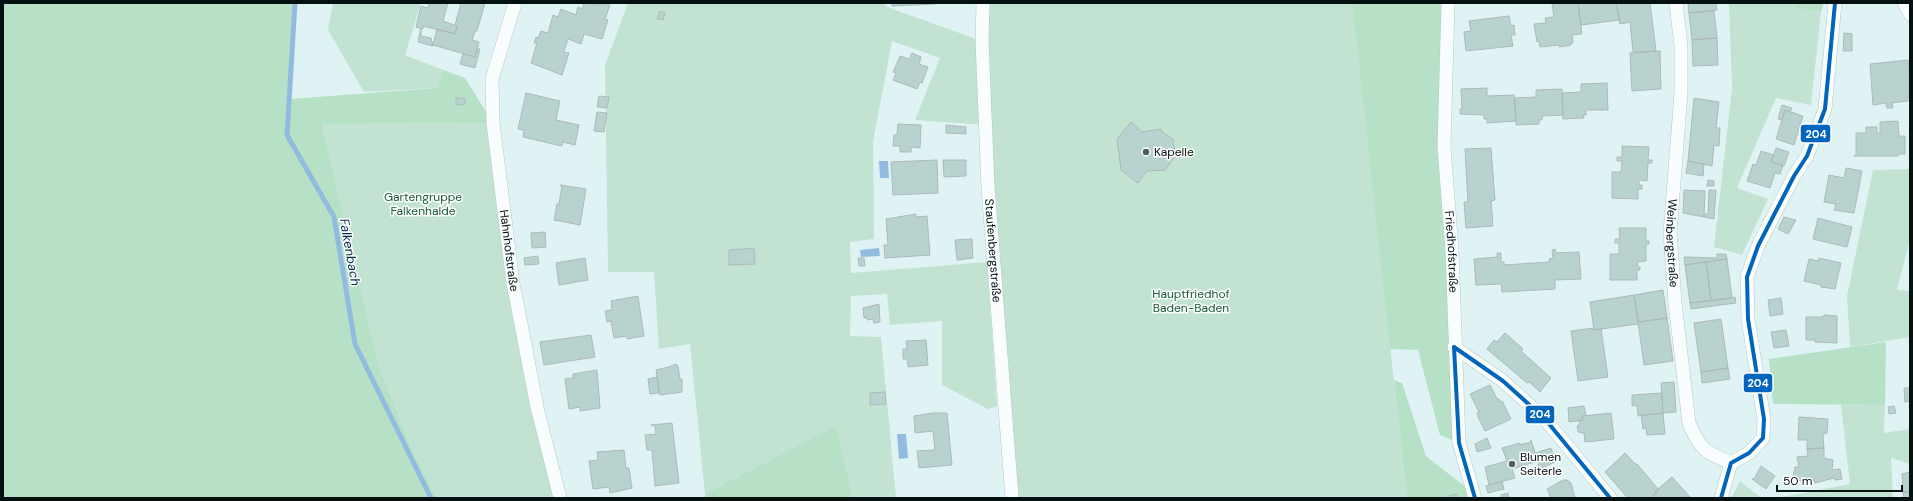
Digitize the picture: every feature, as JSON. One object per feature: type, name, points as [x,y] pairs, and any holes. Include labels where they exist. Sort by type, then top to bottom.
[{"type":"street","name":"Hahnhofstraße","points":[[515,3],[492,79],[493,123],[513,283],[536,407],[560,498]]},
{"type":"street","name":"Staufenbergstraße","points":[[983,3],[982,41],[988,187],[1012,498]]},
{"type":"street","name":"Friedhofstraße","points":[[1448,3],[1444,147],[1452,250],[1454,347],[1459,443],[1475,498]]},
{"type":"street","name":"Weinbergstraße","points":[[1676,3],[1681,46],[1681,94],[1670,232],[1675,303],[1689,423],[1695,437],[1708,454],[1731,463]]},
{"type":"street","points":[[1721,498],[1731,463],[1749,453],[1763,438],[1764,419],[1748,319],[1747,277],[1758,246],[1794,176],[1807,156],[1825,109],[1836,3]]},
{"type":"street","points":[[1904,3],[1910,14]]},
{"type":"street","points":[[1454,347],[1502,381],[1545,419],[1610,498]]},
{"type":"green space","points":[[3,3],[295,3],[290,99],[437,88],[443,70],[465,78],[493,123],[322,124],[379,366],[414,454],[437,498],[3,498]]},
{"type":"green space","points":[[333,3],[421,3],[405,55],[443,70],[437,88],[364,92],[328,30]]},
{"type":"green space","name":"Hauptfriedhof Baden-Baden","points":[[628,3],[885,3],[887,7],[982,41],[983,3],[1352,3],[1407,498],[1012,498],[986,125],[915,120],[940,58],[892,41],[873,142],[874,239],[850,242],[851,273],[987,262],[997,406],[988,409],[942,385],[942,321],[890,325],[887,294],[851,296],[850,336],[881,337],[896,498],[853,498],[836,427],[705,494],[690,344],[659,349],[654,272],[608,272],[605,65]]},
{"type":"green space","points":[[1352,3],[1448,3],[1444,147],[1459,443],[1440,435],[1418,350],[1390,349]]},
{"type":"green space","points":[[1729,3],[1796,3],[1795,8],[1821,12],[1811,105],[1776,98],[1737,188],[1768,199],[1742,255],[1714,247],[1732,88]]},
{"type":"green space","points":[[1796,3],[1824,3],[1821,12],[1795,8]]},
{"type":"green space","name":"Gartengruppe Falkenhalde","points":[[493,123],[513,283],[560,498],[437,498],[414,454],[379,366],[322,124]]},
{"type":"green space","points":[[1909,169],[1910,239],[1897,290],[1910,291],[1910,337],[1850,347],[1847,296],[1873,170]]},
{"type":"green space","points":[[1886,342],[1885,405],[1773,404],[1769,359]]},
{"type":"green space","points":[[1394,380],[1402,383],[1426,456],[1468,489],[1470,498],[1407,498]]},
{"type":"green space","points":[[1841,405],[1885,405],[1884,433],[1910,429],[1910,464],[1891,458],[1893,498],[1777,498],[1850,484]]},
{"type":"green space","points":[[836,426],[853,498],[705,498],[705,494]]},
{"type":"green space","points":[[1740,481],[1761,498],[1731,498]]},
{"type":"water","points":[[879,161],[888,161],[889,178],[880,178]]},
{"type":"water","points":[[879,248],[880,256],[861,257],[860,250]]},
{"type":"water","points":[[897,434],[906,434],[908,458],[899,459]]},
{"type":"building","points":[[429,3],[448,3],[443,21],[457,26],[455,34],[423,26],[423,29],[416,27],[421,6],[428,8]]},
{"type":"building","points":[[461,3],[485,3],[477,31],[475,31],[472,40],[479,42],[475,57],[433,45],[437,29],[455,34],[457,26],[455,25]]},
{"type":"building","points":[[584,3],[599,5],[603,3],[610,5],[605,19],[608,20],[602,39],[584,34],[581,44],[568,39],[564,52],[569,53],[562,75],[531,63],[537,43],[534,43],[536,37],[538,38],[541,31],[548,33],[553,15],[558,17],[561,9],[576,15],[578,7],[582,9]]},
{"type":"building","points":[[892,3],[936,3],[936,4],[892,6]]},
{"type":"building","points":[[1578,3],[1616,3],[1620,20],[1581,25]]},
{"type":"building","points":[[1578,3],[1582,34],[1572,35],[1573,43],[1571,43],[1571,45],[1559,47],[1559,45],[1540,47],[1539,41],[1537,42],[1534,24],[1546,23],[1545,18],[1554,17],[1552,4]]},
{"type":"building","points":[[1616,3],[1650,3],[1656,51],[1633,52],[1630,22],[1620,24]]},
{"type":"building","points":[[1688,3],[1716,3],[1717,10],[1689,13]]},
{"type":"building","points":[[660,11],[665,13],[663,20],[657,19]]},
{"type":"building","points":[[1714,11],[1717,38],[1692,40],[1689,13]]},
{"type":"building","points":[[1509,16],[1511,26],[1514,25],[1515,35],[1511,35],[1513,46],[1466,51],[1464,32],[1471,31],[1469,21]]},
{"type":"building","points":[[421,28],[421,36],[431,38],[433,46],[418,42]]},
{"type":"building","points":[[1844,33],[1852,34],[1852,51],[1843,51]]},
{"type":"building","points":[[1717,38],[1718,65],[1693,66],[1692,40]]},
{"type":"building","points":[[477,49],[480,49],[475,68],[460,64],[463,54],[475,57]]},
{"type":"building","points":[[1660,51],[1661,89],[1632,91],[1630,53]]},
{"type":"building","points":[[912,53],[921,57],[919,64],[928,67],[922,83],[920,82],[917,89],[893,80],[896,73],[893,72],[900,56],[909,59]]},
{"type":"building","points":[[1908,60],[1910,96],[1908,96],[1908,101],[1892,103],[1893,108],[1887,108],[1886,103],[1873,105],[1870,64]]},
{"type":"building","points":[[1607,83],[1608,110],[1586,110],[1586,115],[1583,115],[1584,118],[1563,119],[1562,93],[1581,92],[1581,84]]},
{"type":"building","points":[[1487,88],[1487,96],[1514,95],[1516,121],[1487,123],[1487,119],[1484,119],[1484,115],[1460,114],[1460,109],[1462,109],[1461,89]]},
{"type":"building","points":[[1562,89],[1563,115],[1542,116],[1542,120],[1539,120],[1539,124],[1516,125],[1515,98],[1536,97],[1536,90]]},
{"type":"building","points":[[526,93],[560,101],[556,120],[579,125],[575,145],[563,142],[562,146],[523,137],[524,130],[518,129]]},
{"type":"building","points":[[599,96],[609,97],[607,108],[597,107]]},
{"type":"building","points":[[456,98],[465,98],[465,104],[456,105]]},
{"type":"building","points":[[1694,98],[1719,102],[1716,128],[1720,128],[1719,146],[1714,145],[1712,166],[1688,161]]},
{"type":"building","points":[[1782,105],[1792,108],[1790,112],[1785,110],[1782,120],[1778,119]]},
{"type":"building","points":[[1785,110],[1803,116],[1794,145],[1776,139]]},
{"type":"building","points":[[597,112],[607,113],[604,132],[594,131]]},
{"type":"building","points":[[1898,121],[1899,136],[1905,136],[1905,154],[1898,154],[1898,156],[1854,156],[1856,155],[1856,133],[1866,133],[1866,127],[1877,127],[1877,133],[1880,133],[1880,122]]},
{"type":"building","name":"Kapelle","points":[[1131,122],[1142,132],[1161,129],[1162,132],[1174,140],[1173,143],[1176,155],[1165,170],[1147,171],[1138,183],[1121,170],[1117,139]]},
{"type":"building","points":[[898,124],[921,125],[920,148],[911,147],[911,152],[900,152],[900,146],[893,146],[894,135],[897,135]]},
{"type":"building","points":[[946,125],[966,127],[966,134],[946,133]]},
{"type":"building","points":[[1622,146],[1649,147],[1648,160],[1652,160],[1652,163],[1648,163],[1647,181],[1639,180],[1639,185],[1642,185],[1642,189],[1638,189],[1638,199],[1612,198],[1612,172],[1621,172],[1622,161],[1617,161],[1617,157],[1622,157]]},
{"type":"building","points":[[1491,148],[1495,200],[1491,201],[1493,226],[1466,228],[1464,202],[1468,202],[1465,149]]},
{"type":"building","points":[[1776,148],[1789,152],[1784,166],[1771,162]]},
{"type":"building","points":[[1761,151],[1774,155],[1771,162],[1783,165],[1780,174],[1775,173],[1770,188],[1747,181],[1753,164],[1756,165]]},
{"type":"building","points":[[937,160],[938,193],[893,195],[891,162]]},
{"type":"building","points":[[943,160],[966,160],[966,176],[944,177]]},
{"type":"building","points":[[1688,161],[1704,164],[1703,176],[1686,173]]},
{"type":"building","points":[[1846,168],[1862,171],[1854,213],[1834,210],[1836,204],[1824,202],[1829,175],[1844,178]]},
{"type":"building","points":[[1708,180],[1714,181],[1714,186],[1707,186]]},
{"type":"building","points":[[560,185],[586,189],[580,225],[554,220],[557,204],[559,204],[562,186]]},
{"type":"building","points":[[1684,190],[1705,191],[1704,217],[1683,213]]},
{"type":"building","points":[[1709,190],[1716,190],[1714,219],[1704,217],[1704,214],[1708,214]]},
{"type":"building","points":[[916,214],[916,217],[927,216],[930,255],[885,258],[884,245],[888,245],[886,219]]},
{"type":"building","points":[[1784,217],[1796,220],[1788,234],[1778,229]]},
{"type":"building","points":[[1818,218],[1852,227],[1847,247],[1813,239]]},
{"type":"building","points":[[1619,228],[1646,228],[1646,241],[1649,241],[1649,244],[1646,244],[1646,261],[1637,262],[1640,270],[1637,270],[1637,280],[1610,280],[1610,254],[1619,254],[1619,243],[1615,243],[1615,239],[1620,239]]},
{"type":"building","points":[[545,232],[546,247],[532,248],[531,233]]},
{"type":"building","points":[[972,239],[973,258],[957,260],[955,240]]},
{"type":"building","points":[[754,248],[755,264],[729,265],[729,250]]},
{"type":"building","points":[[1555,249],[1556,253],[1579,252],[1581,279],[1555,280],[1555,289],[1502,292],[1501,284],[1476,285],[1474,259],[1497,257],[1497,253],[1501,253],[1501,262],[1504,262],[1504,265],[1550,262],[1549,259],[1553,258],[1552,250]]},
{"type":"building","points":[[1717,254],[1726,254],[1727,259],[1685,265],[1684,257],[1717,258]]},
{"type":"building","points":[[538,256],[539,264],[525,265],[524,258]]},
{"type":"building","points":[[585,258],[588,280],[559,285],[556,263]]},
{"type":"building","points":[[858,258],[864,258],[865,266],[859,266]]},
{"type":"building","points":[[1819,258],[1841,263],[1835,289],[1821,287],[1821,285],[1804,281],[1809,259],[1818,261]]},
{"type":"building","points":[[1727,259],[1732,298],[1711,301],[1706,262]]},
{"type":"building","points":[[1706,262],[1711,301],[1690,303],[1685,265]]},
{"type":"building","points":[[1663,290],[1667,318],[1639,322],[1634,295]]},
{"type":"building","points":[[1634,295],[1638,324],[1594,330],[1590,302]]},
{"type":"building","points":[[638,296],[644,336],[627,339],[627,336],[614,338],[611,321],[607,322],[605,311],[612,310],[611,301]]},
{"type":"building","points":[[1735,297],[1736,303],[1691,309],[1690,303]]},
{"type":"building","points":[[1781,298],[1783,314],[1770,316],[1768,300]]},
{"type":"building","points":[[879,304],[880,322],[874,323],[873,319],[867,320],[867,317],[864,318],[863,308]]},
{"type":"building","points":[[1824,315],[1837,316],[1837,343],[1806,340],[1806,317],[1823,317]]},
{"type":"building","points":[[1667,318],[1673,361],[1644,365],[1638,322]]},
{"type":"building","points":[[1721,319],[1728,368],[1701,372],[1694,323]]},
{"type":"building","points":[[1594,328],[1594,330],[1601,329],[1608,377],[1578,381],[1571,331]]},
{"type":"building","points":[[1786,330],[1789,346],[1774,348],[1771,332]]},
{"type":"building","points":[[1505,333],[1523,349],[1521,351],[1551,378],[1540,392],[1529,382],[1527,383],[1487,349],[1494,340],[1497,342]]},
{"type":"building","points":[[591,335],[595,357],[544,365],[540,342]]},
{"type":"building","points":[[926,340],[928,365],[908,367],[907,359],[903,359],[903,349],[907,349],[906,341]]},
{"type":"building","points":[[676,364],[678,366],[680,379],[682,379],[682,392],[660,395],[656,370]]},
{"type":"building","points":[[1728,368],[1730,379],[1702,383],[1701,372]]},
{"type":"building","points":[[597,370],[600,408],[580,411],[580,407],[569,409],[565,379],[573,378],[573,374]]},
{"type":"building","points":[[657,377],[659,393],[650,394],[648,379]]},
{"type":"building","points":[[1674,382],[1676,412],[1663,413],[1661,383]]},
{"type":"building","points":[[1490,385],[1497,399],[1498,398],[1501,402],[1502,401],[1511,419],[1485,431],[1477,413],[1479,412],[1470,394]]},
{"type":"building","points":[[1904,388],[1910,388],[1910,401],[1905,402]]},
{"type":"building","points":[[885,392],[886,404],[870,405],[870,393]]},
{"type":"building","points":[[1662,393],[1663,413],[1638,416],[1637,405],[1632,406],[1632,395]]},
{"type":"building","points":[[1584,406],[1586,416],[1582,416],[1583,420],[1569,422],[1568,408]]},
{"type":"building","points":[[1894,406],[1896,413],[1889,414],[1888,407]]},
{"type":"building","points":[[933,413],[947,413],[952,465],[919,468],[917,451],[935,450],[933,431],[915,433],[914,416]]},
{"type":"building","points":[[1611,413],[1614,439],[1585,442],[1584,433],[1578,432],[1577,426],[1580,424],[1579,421],[1583,420],[1582,416]]},
{"type":"building","points":[[1663,413],[1665,434],[1647,435],[1646,428],[1643,429],[1641,415]]},
{"type":"building","points":[[1799,417],[1828,419],[1827,433],[1823,434],[1824,448],[1807,449],[1807,440],[1798,440]]},
{"type":"building","points":[[672,423],[679,483],[655,486],[652,450],[647,450],[645,435],[656,434],[655,426],[651,425]]},
{"type":"building","points":[[1487,438],[1491,448],[1477,452],[1475,444]]},
{"type":"building","name":"Blumen Seiterle","points":[[1531,440],[1538,461],[1512,469],[1515,478],[1489,485],[1485,467],[1507,461],[1502,448],[1520,443],[1520,445],[1531,442]]},
{"type":"building","points":[[1551,448],[1555,462],[1540,469],[1535,453]]},
{"type":"building","points":[[1824,448],[1824,458],[1833,460],[1832,470],[1840,469],[1842,479],[1835,480],[1834,478],[1815,483],[1813,479],[1798,481],[1793,477],[1795,467],[1799,467],[1797,457],[1808,456],[1807,449]]},
{"type":"building","points":[[624,450],[626,468],[629,468],[632,488],[610,493],[609,487],[593,489],[589,461],[598,460],[597,452]]},
{"type":"building","points":[[1625,453],[1635,464],[1637,464],[1659,490],[1651,498],[1628,498],[1605,472]]},
{"type":"building","points":[[1761,466],[1775,476],[1766,489],[1752,479],[1754,479]]},
{"type":"building","points":[[1910,472],[1910,492],[1903,492],[1902,474]]},
{"type":"building","points":[[1672,477],[1690,497],[1651,498],[1658,489]]},
{"type":"building","points":[[1563,480],[1567,480],[1571,483],[1575,498],[1551,498],[1547,489]]},
{"type":"building","points":[[1502,481],[1504,489],[1488,493],[1486,486]]},
{"type":"building","points":[[1903,492],[1910,492],[1910,498],[1904,498]]},
{"type":"building","points":[[1508,493],[1509,498],[1502,498],[1501,495]]},
{"type":"building","points":[[1456,494],[1457,498],[1449,498],[1449,496]]},
{"type":"waterway","name":"Falkenbach","points":[[295,3],[287,135],[334,217],[355,344],[431,498]]},
{"type":"transit line","name":"204","points":[[1721,498],[1731,463],[1749,453],[1763,438],[1764,419],[1748,319],[1747,277],[1758,246],[1794,176],[1807,156],[1825,109],[1835,3]]},
{"type":"transit line","name":"204","points":[[1454,347],[1503,381],[1545,419],[1610,498]]},
{"type":"transit line","name":"204","points":[[1454,347],[1459,443],[1475,498]]},
{"type":"place","name":"Kapelle","points":[[1146,152]]},
{"type":"place","name":"Blumen Seiterle","points":[[1512,464]]}]
